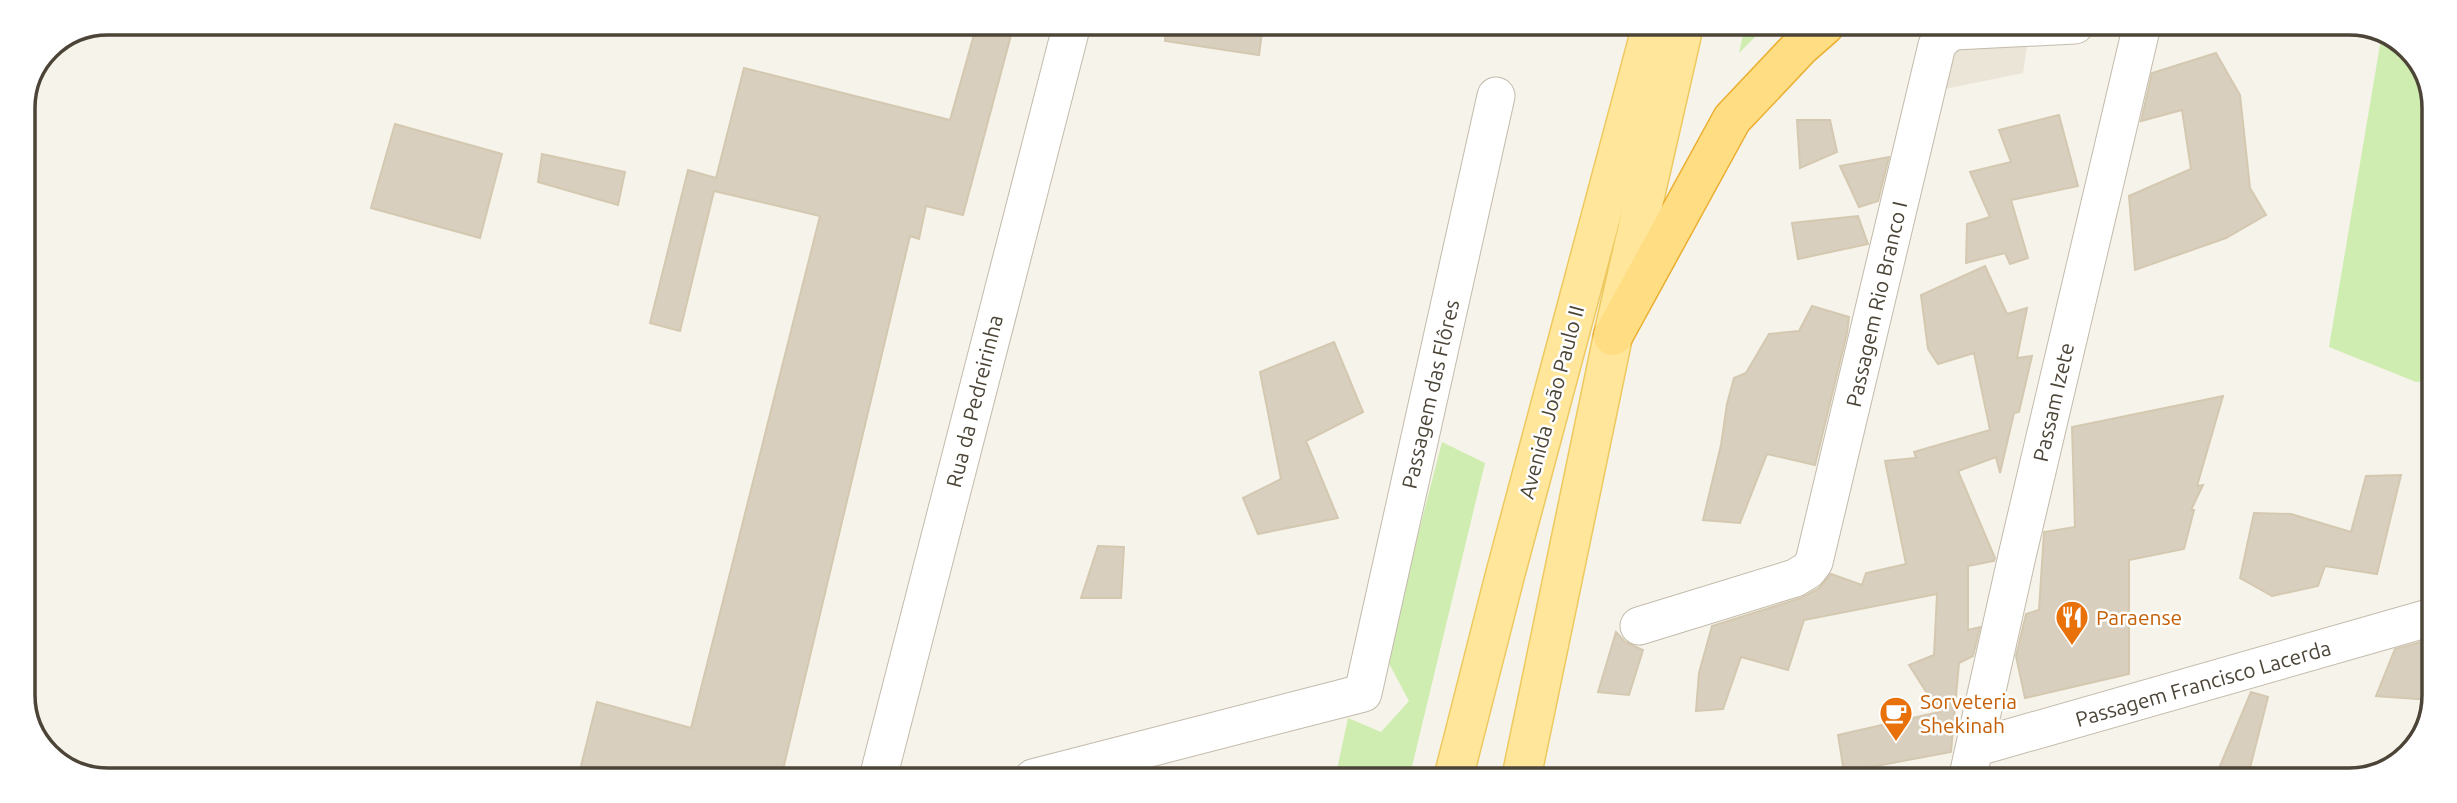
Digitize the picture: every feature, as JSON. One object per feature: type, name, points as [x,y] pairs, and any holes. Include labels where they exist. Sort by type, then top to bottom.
[{"type":"highway","points":[[1613,336],[1732,119],[1814,35]]},
{"type":"main road","name":"Avenida João Paulo II","points":[[1456,768],[1649,35]]},
{"type":"main road","name":"Avenida João Paulo II","points":[[1523,768],[1613,336],[1682,35]]},
{"type":"street","name":"Rua da Pedreirinha","points":[[881,768],[1069,35]]},
{"type":"street","name":"Passagem Rio Branco I","points":[[1639,626],[1795,578],[1808,570],[1814,562],[1937,46],[1947,35]]},
{"type":"street","name":"Passam Izete","points":[[1971,764],[2019,547],[2140,35]]},
{"type":"street","name":"Passagem das Flôres","points":[[1075,768],[1363,693],[1496,96]]},
{"type":"street","name":"Passagem Francisco Lacerda","points":[[1971,764],[2422,620]]},
{"type":"shaded area","points":[[2028,39],[2023,73],[1935,91],[1953,44]]},
{"type":"green space","points":[[1743,35],[1757,35],[1739,53]]},
{"type":"green space","points":[[2380,43],[2404,60],[2420,89],[2422,104],[2422,382],[2416,382],[2329,347]]},
{"type":"green space","points":[[1442,442],[1485,463],[1412,768],[1337,768],[1348,718],[1381,732],[1409,701],[1386,658]]},
{"type":"building","points":[[974,35],[1011,35],[963,215],[926,206],[919,239],[910,236],[783,768],[580,768],[597,702],[691,728],[820,216],[714,191],[680,331],[650,323],[688,170],[716,178],[744,68],[950,120]]},
{"type":"building","points":[[1165,35],[1262,35],[1259,55],[1165,41]]},
{"type":"building","points":[[2216,53],[2240,95],[2250,188],[2266,215],[2226,238],[2135,270],[2129,196],[2191,169],[2182,110],[2141,121],[2152,73]]},
{"type":"building","points":[[2059,115],[2078,186],[2011,200],[2028,258],[2010,264],[2005,253],[1966,263],[1967,224],[1990,217],[1970,172],[2011,162],[1999,130]]},
{"type":"building","points":[[1797,120],[1830,120],[1837,152],[1800,168]]},
{"type":"building","points":[[395,124],[502,154],[480,238],[371,208]]},
{"type":"building","points":[[542,154],[625,172],[618,205],[538,182]]},
{"type":"building","points":[[1889,157],[1878,201],[1859,207],[1840,166]]},
{"type":"building","points":[[1858,216],[1868,244],[1798,259],[1792,223]]},
{"type":"building","points":[[1985,266],[2007,314],[2027,308],[2017,358],[2032,356],[2019,412],[2014,413],[2000,473],[1996,457],[1958,471],[1995,558],[1994,561],[1968,566],[1968,630],[1980,627],[1973,656],[1959,663],[1951,752],[1865,768],[1843,768],[1838,735],[1939,712],[1909,665],[1934,655],[1937,594],[1804,620],[1788,670],[1741,657],[1723,709],[1696,711],[1699,673],[1712,626],[1801,598],[1819,588],[1831,574],[1862,585],[1866,573],[1906,564],[1885,461],[1916,458],[1914,452],[1990,430],[1974,353],[1938,364],[1928,349],[1921,295]]},
{"type":"building","points":[[1812,306],[1849,317],[1815,465],[1767,454],[1740,523],[1703,520],[1734,378],[1746,373],[1769,334],[1799,331]]},
{"type":"building","points":[[1334,342],[1363,412],[1306,441],[1338,518],[1258,534],[1243,498],[1281,479],[1260,372]]},
{"type":"building","points":[[2223,396],[2197,486],[2203,485],[2191,510],[2194,510],[2184,549],[2129,560],[2129,674],[2025,698],[2016,656],[2026,614],[2039,610],[2044,532],[2075,527],[2072,427]]},
{"type":"building","points":[[2401,475],[2377,574],[2325,566],[2318,586],[2272,596],[2240,578],[2254,513],[2291,514],[2351,532],[2366,476]]},
{"type":"building","points":[[1098,546],[1124,547],[1121,598],[1081,598]]},
{"type":"building","points":[[1616,632],[1625,642],[1643,650],[1629,695],[1598,692]]},
{"type":"building","points":[[2422,642],[2422,699],[2376,696],[2395,649]]},
{"type":"building","points":[[2251,692],[2268,697],[2250,768],[2219,768]]},
{"type":"place","name":"Paraense","points":[[2072,647]]},
{"type":"place","name":"Sorveteria Shekinah","points":[[1896,743]]}]
